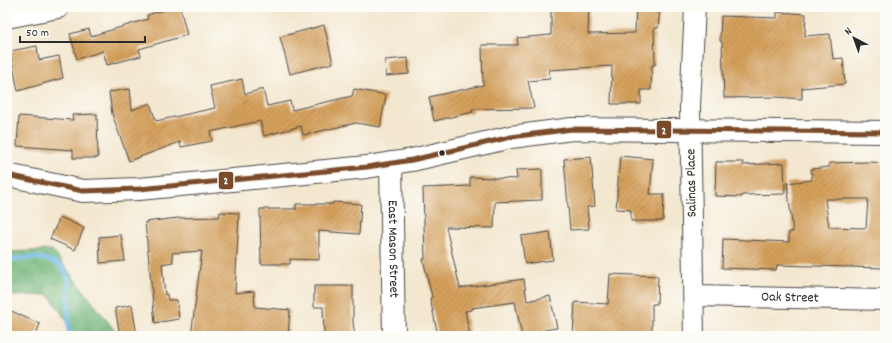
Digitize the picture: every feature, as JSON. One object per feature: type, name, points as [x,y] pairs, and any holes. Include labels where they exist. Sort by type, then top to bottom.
[{"type":"main road","points":[[7,17],[58,7]]},
{"type":"main road","points":[[7,175],[83,191],[139,189],[367,167],[412,160],[512,137],[572,129],[885,132]]},
{"type":"main road","name":"East Mason Street","points":[[391,163],[394,336]]},
{"type":"street","name":"Salinas Place","points":[[694,336],[690,106],[695,7]]},
{"type":"street","name":"Oak Street","points":[[694,296],[885,300]]},
{"type":"green space","points":[[52,250],[119,336],[77,336],[49,295],[7,296],[7,252]]},
{"type":"building","points":[[180,7],[187,35],[139,49],[141,56],[107,65],[103,51],[77,59],[70,34],[89,29],[91,36],[148,19],[147,15]]},
{"type":"building","points":[[551,7],[589,7],[588,34],[635,33],[636,7],[660,7],[658,28],[654,28],[655,65],[652,65],[651,90],[641,90],[641,104],[611,104],[612,66],[549,70],[550,79],[528,81],[534,108],[472,109],[473,112],[434,121],[429,97],[483,85],[482,45],[518,45],[517,38],[551,35]]},
{"type":"building","points":[[777,12],[806,14],[805,36],[830,34],[833,59],[843,58],[845,84],[802,88],[802,99],[776,97],[724,98],[722,42],[720,41],[721,16],[777,18]]},
{"type":"building","points":[[324,25],[333,63],[290,74],[280,37]]},
{"type":"building","points":[[37,46],[39,60],[59,56],[63,78],[18,91],[10,51]]},
{"type":"building","points":[[408,58],[409,74],[386,76],[385,60]]},
{"type":"building","points":[[242,79],[245,94],[263,89],[267,106],[290,101],[292,110],[352,96],[354,89],[386,95],[380,127],[356,123],[303,135],[301,126],[264,136],[260,121],[210,132],[212,141],[181,147],[180,142],[129,161],[112,114],[109,92],[130,89],[132,110],[150,103],[156,121],[215,108],[210,86]]},
{"type":"building","points":[[97,114],[98,158],[73,158],[73,150],[17,146],[19,116],[73,120],[72,115]]},
{"type":"building","points":[[620,156],[653,159],[650,194],[664,194],[663,221],[631,221],[631,210],[616,209]]},
{"type":"building","points":[[591,157],[595,206],[587,207],[589,229],[570,230],[564,159]]},
{"type":"building","points":[[716,162],[743,162],[743,165],[784,163],[785,194],[742,195],[742,197],[715,196]]},
{"type":"building","points":[[829,163],[885,163],[885,268],[777,265],[776,270],[722,268],[723,239],[789,242],[789,232],[793,232],[787,183],[812,180],[811,169],[829,167]],"holes":[[[825,199],[868,199],[866,228],[829,227]]]},
{"type":"building","points":[[542,169],[542,200],[495,202],[494,228],[446,227],[460,288],[524,279],[527,301],[550,296],[557,328],[544,330],[545,336],[522,336],[515,302],[472,308],[472,310],[465,311],[470,336],[438,336],[430,298],[432,297],[423,259],[425,259],[423,188],[470,186],[470,177],[517,179],[516,170]]},
{"type":"building","points":[[333,202],[361,204],[359,234],[319,231],[319,260],[290,259],[290,264],[261,264],[260,209],[296,209],[296,204],[333,204]]},
{"type":"building","points":[[220,212],[239,213],[235,293],[254,291],[255,307],[290,310],[288,336],[191,336],[202,251],[172,253],[173,262],[162,264],[165,295],[167,294],[168,300],[177,300],[179,319],[155,323],[145,222],[178,218],[219,217]]},
{"type":"building","points":[[60,217],[84,228],[75,250],[50,239]]},
{"type":"building","points":[[550,232],[553,260],[525,264],[521,236]]},
{"type":"building","points":[[121,235],[125,261],[100,263],[99,237]]},
{"type":"building","points":[[610,274],[658,276],[657,304],[652,304],[652,336],[573,336],[575,302],[608,304]]},
{"type":"building","points":[[314,286],[353,286],[353,323],[355,336],[324,336],[323,307],[314,307]]},
{"type":"building","points":[[132,305],[137,336],[120,336],[115,308]]},
{"type":"building","points":[[7,309],[40,324],[35,336],[7,336]]},
{"type":"waterway","points":[[7,261],[25,258],[43,259],[52,261],[59,265],[65,272],[69,284],[68,313],[70,336]]},
{"type":"transit line","name":"2","points":[[7,175],[83,191],[139,189],[367,167],[412,160],[511,137],[572,129],[885,132]]}]
